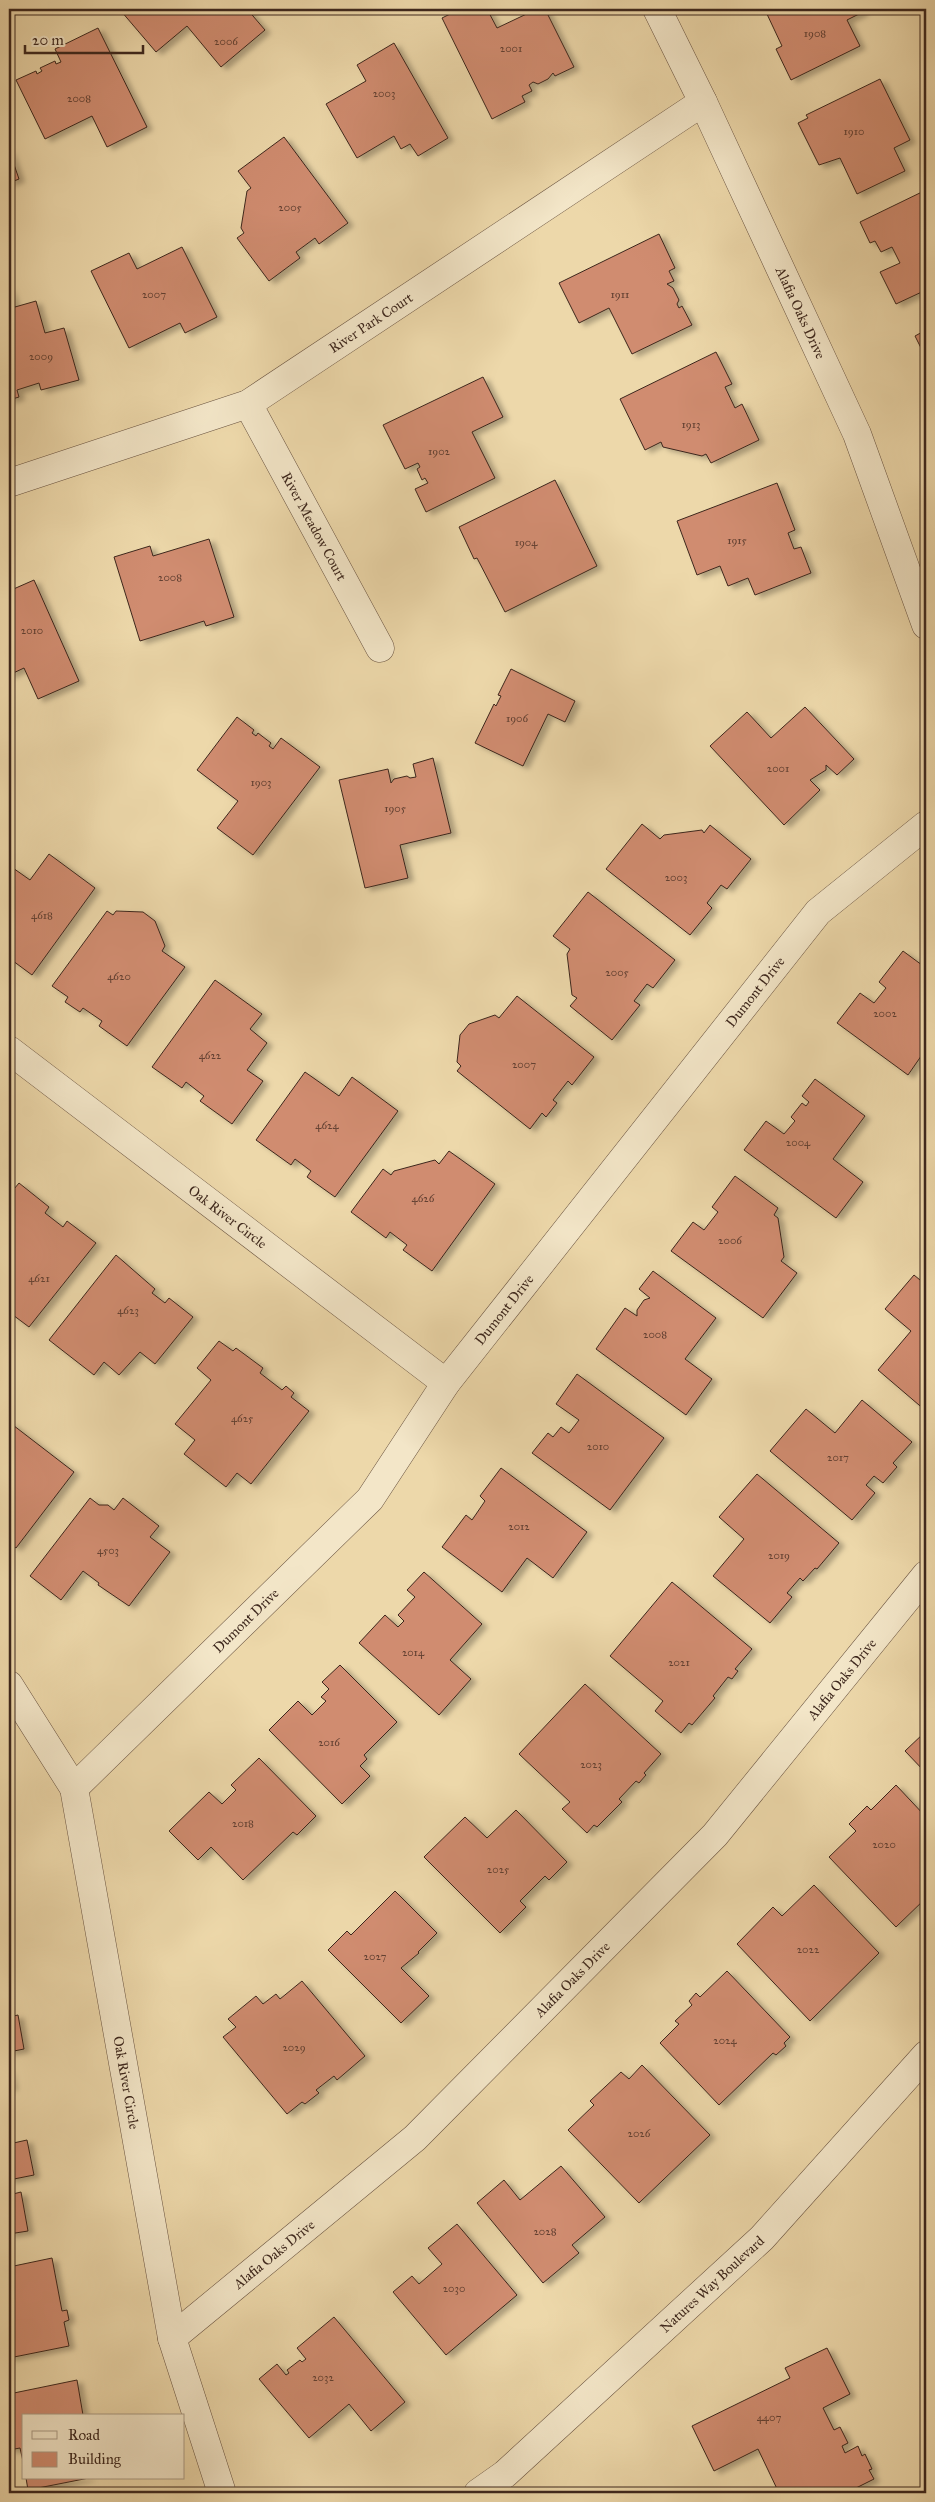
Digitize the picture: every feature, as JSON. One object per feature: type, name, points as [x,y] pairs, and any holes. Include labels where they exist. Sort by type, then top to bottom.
[{"type":"street","name":"Alafia Oaks Drive","points":[[657,9],[703,102],[857,434],[926,625]]},
{"type":"street","name":"River Park Court","points":[[9,483],[248,404],[703,102]]},
{"type":"street","name":"River Meadow Court","points":[[248,404],[380,648]]},
{"type":"street","name":"Dumont Drive","points":[[74,1788],[370,1499],[446,1383],[818,912],[926,824]]},
{"type":"street","name":"Oak River Circle","points":[[9,1050],[446,1383]]},
{"type":"street","name":"Alafia Oaks Drive","points":[[172,2338],[414,2138],[708,1842],[926,1575]]},
{"type":"street","name":"Oak River Circle","points":[[9,1685],[74,1788],[172,2338],[222,2493]]},
{"type":"street","name":"Natures Way Boulevard","points":[[478,2493],[505,2474],[762,2238],[926,2055]]},
{"type":"building","points":[[123,9],[247,9],[265,30],[221,67],[187,26],[156,52],[121,11]]},
{"type":"building","points":[[460,9],[487,9],[497,28],[537,9],[545,9],[574,67],[555,76],[553,73],[548,79],[538,84],[533,82],[529,85],[532,91],[522,96],[525,102],[492,119],[442,18]]},
{"type":"building","points":[[773,9],[862,9],[863,12],[847,20],[860,46],[791,80],[776,49],[782,46],[766,12]]},
{"type":"building","points":[[98,28],[147,127],[107,147],[92,116],[45,139],[16,80],[36,71],[37,74],[42,71],[40,68],[55,61],[56,64],[61,62],[55,49]]},
{"type":"building","points":[[394,43],[448,138],[418,156],[410,144],[401,149],[394,136],[357,158],[326,104],[366,81],[357,65]]},
{"type":"building","points":[[880,79],[910,140],[894,148],[905,171],[857,194],[840,158],[819,165],[798,123],[808,118],[806,115]]},
{"type":"building","points":[[284,137],[348,223],[319,244],[315,238],[296,252],[300,258],[269,281],[237,238],[244,233],[241,228],[247,191],[251,188],[238,171]]},
{"type":"building","points":[[9,150],[19,179],[9,183]]},
{"type":"building","points":[[926,190],[926,290],[896,304],[880,272],[900,263],[892,247],[881,252],[875,241],[870,243],[860,222]]},
{"type":"building","points":[[659,234],[675,268],[669,271],[674,281],[667,284],[673,288],[679,300],[677,304],[679,308],[682,306],[692,325],[632,354],[609,308],[579,323],[559,283]]},
{"type":"building","points":[[182,247],[217,317],[185,333],[180,323],[129,348],[91,271],[129,253],[137,269]]},
{"type":"building","points":[[9,288],[15,307],[36,301],[45,333],[64,328],[79,380],[41,390],[39,383],[17,390],[19,397],[9,400]]},
{"type":"building","points":[[926,330],[926,355],[925,356],[915,336]]},
{"type":"building","points":[[716,352],[732,384],[725,387],[735,408],[742,404],[759,440],[711,463],[706,454],[702,456],[663,447],[661,442],[645,450],[620,399]]},
{"type":"building","points":[[483,377],[503,417],[472,432],[495,478],[426,512],[415,489],[428,483],[425,478],[422,480],[417,469],[420,467],[418,463],[405,469],[383,425]]},
{"type":"building","points":[[555,480],[597,566],[505,612],[477,558],[474,559],[459,527]]},
{"type":"building","points":[[777,483],[795,530],[788,533],[794,549],[801,547],[811,573],[755,595],[748,578],[728,586],[720,566],[697,575],[677,521]]},
{"type":"building","points":[[209,539],[234,617],[206,626],[204,621],[140,641],[114,557],[150,546],[153,556]]},
{"type":"building","points":[[34,580],[79,681],[38,699],[24,668],[9,675],[9,591]]},
{"type":"building","points":[[511,669],[575,701],[565,722],[548,714],[523,766],[475,743],[494,704],[496,706],[501,696],[498,695]]},
{"type":"building","points":[[805,707],[854,759],[837,775],[826,765],[826,770],[810,780],[820,790],[784,825],[710,746],[747,712],[771,738]]},
{"type":"building","points":[[237,717],[254,730],[252,733],[256,736],[258,733],[271,743],[269,746],[273,749],[281,738],[320,767],[253,855],[217,828],[238,801],[197,770]]},
{"type":"building","points":[[433,758],[451,833],[400,845],[408,878],[365,888],[339,780],[388,769],[391,783],[394,779],[407,776],[410,778],[416,777],[413,764]]},
{"type":"building","points":[[642,824],[660,839],[664,835],[702,830],[704,833],[710,825],[751,859],[727,889],[721,885],[707,903],[712,908],[690,935],[606,869]]},
{"type":"building","points":[[49,854],[95,888],[32,975],[9,958],[9,873],[13,868],[30,880]]},
{"type":"building","points":[[588,892],[675,960],[653,988],[647,984],[634,1001],[640,1005],[612,1040],[570,1006],[577,998],[572,995],[567,954],[570,949],[553,936]]},
{"type":"building","points":[[107,911],[113,915],[116,911],[143,912],[155,921],[165,946],[162,951],[185,967],[127,1046],[99,1026],[102,1021],[83,1008],[80,1012],[65,1002],[68,997],[52,986]]},
{"type":"building","points":[[903,951],[926,968],[926,1049],[908,1075],[837,1023],[860,993],[874,1003],[886,988],[879,982]]},
{"type":"building","points":[[215,980],[262,1014],[250,1029],[267,1043],[247,1070],[263,1081],[232,1124],[200,1101],[204,1096],[186,1082],[182,1088],[152,1067]]},
{"type":"building","points":[[517,996],[594,1057],[572,1085],[568,1081],[553,1100],[557,1103],[546,1117],[542,1113],[530,1129],[457,1071],[461,1066],[457,1062],[460,1035],[469,1024],[495,1015],[499,1018]]},
{"type":"building","points":[[305,1072],[339,1096],[352,1077],[398,1111],[335,1197],[307,1177],[311,1171],[295,1159],[291,1165],[256,1140]]},
{"type":"building","points":[[815,1079],[865,1116],[833,1159],[863,1182],[836,1218],[744,1150],[766,1121],[784,1134],[795,1121],[791,1117],[802,1103],[806,1106],[809,1102],[802,1096]]},
{"type":"building","points":[[449,1151],[495,1184],[432,1271],[403,1250],[407,1245],[390,1232],[386,1238],[351,1212],[383,1169],[391,1175],[394,1171],[435,1160],[439,1164]]},
{"type":"building","points":[[735,1176],[778,1208],[774,1215],[778,1218],[784,1257],[781,1261],[797,1273],[763,1318],[671,1251],[693,1222],[704,1230],[718,1212],[712,1207]]},
{"type":"building","points":[[19,1183],[49,1207],[45,1213],[63,1227],[67,1221],[96,1243],[29,1327],[9,1312],[9,1195]]},
{"type":"building","points":[[116,1255],[155,1289],[152,1293],[165,1303],[169,1298],[193,1317],[155,1364],[140,1352],[119,1375],[104,1362],[94,1375],[49,1340]]},
{"type":"building","points":[[653,1271],[716,1318],[685,1359],[712,1379],[686,1415],[596,1349],[625,1308],[637,1316],[637,1310],[644,1300],[650,1298],[639,1289]]},
{"type":"building","points":[[914,1275],[926,1285],[926,1411],[878,1370],[911,1331],[885,1309]]},
{"type":"building","points":[[219,1341],[233,1351],[236,1348],[263,1368],[260,1373],[282,1390],[286,1386],[294,1393],[291,1397],[309,1411],[251,1484],[237,1473],[226,1487],[184,1454],[195,1440],[175,1424],[211,1380],[197,1368]]},
{"type":"building","points":[[577,1374],[664,1438],[610,1510],[532,1453],[548,1433],[553,1437],[561,1427],[569,1433],[579,1420],[556,1404]]},
{"type":"building","points":[[862,1400],[912,1442],[893,1463],[897,1467],[883,1483],[874,1476],[866,1485],[875,1493],[852,1520],[770,1451],[806,1409],[835,1433]]},
{"type":"building","points":[[9,1422],[74,1472],[16,1548],[9,1543]]},
{"type":"building","points":[[501,1468],[587,1532],[553,1578],[527,1558],[502,1592],[442,1547],[466,1515],[472,1520],[485,1501],[480,1496]]},
{"type":"building","points":[[757,1474],[839,1543],[817,1569],[815,1568],[803,1581],[800,1578],[787,1593],[792,1597],[770,1623],[713,1576],[744,1539],[719,1517]]},
{"type":"building","points":[[90,1498],[99,1505],[108,1505],[114,1510],[123,1498],[159,1526],[150,1537],[170,1552],[129,1606],[98,1585],[99,1583],[83,1571],[61,1600],[30,1576]]},
{"type":"building","points":[[424,1572],[482,1624],[450,1660],[471,1679],[439,1715],[359,1643],[385,1615],[398,1627],[404,1621],[398,1615],[415,1597],[407,1590]]},
{"type":"building","points":[[672,1582],[752,1649],[735,1669],[738,1671],[732,1679],[728,1677],[713,1696],[715,1698],[692,1725],[689,1723],[681,1733],[655,1711],[663,1701],[610,1656]]},
{"type":"building","points":[[340,1665],[397,1722],[364,1755],[367,1759],[360,1766],[370,1776],[342,1804],[269,1730],[298,1701],[312,1715],[326,1701],[321,1697],[329,1689],[322,1682]]},
{"type":"building","points":[[585,1684],[661,1754],[644,1773],[646,1775],[639,1783],[636,1781],[619,1799],[622,1802],[597,1827],[594,1825],[587,1833],[562,1809],[570,1802],[519,1754]]},
{"type":"building","points":[[926,1726],[926,1773],[905,1751],[924,1733],[921,1731]]},
{"type":"building","points":[[259,1758],[316,1816],[297,1835],[293,1832],[243,1880],[211,1847],[198,1860],[169,1831],[209,1792],[222,1804],[236,1790],[231,1785]]},
{"type":"building","points":[[896,1785],[926,1817],[926,1898],[896,1927],[829,1857],[856,1831],[849,1824],[867,1806],[871,1810]]},
{"type":"building","points":[[516,1810],[567,1862],[549,1880],[545,1876],[520,1901],[526,1907],[500,1933],[424,1857],[465,1817],[487,1838]]},
{"type":"building","points":[[814,1885],[879,1953],[810,2021],[737,1944],[773,1907],[782,1916]]},
{"type":"building","points":[[395,1891],[437,1933],[419,1953],[401,1968],[429,1996],[401,2023],[328,1950],[347,1931],[351,1935]]},
{"type":"building","points":[[727,1971],[790,2037],[784,2043],[786,2046],[776,2055],[773,2053],[719,2105],[660,2043],[679,2024],[675,2021],[692,2005],[689,2001],[696,1993],[700,1997]]},
{"type":"building","points":[[302,1981],[365,2056],[337,2080],[334,2076],[316,2090],[319,2093],[305,2104],[302,2102],[287,2114],[223,2037],[236,2027],[228,2019],[256,1996],[263,2004],[276,1994],[280,1999]]},
{"type":"building","points":[[18,2015],[24,2049],[9,2052],[9,2017]]},
{"type":"building","points":[[642,2065],[710,2135],[639,2203],[568,2130],[594,2105],[590,2101],[621,2072],[629,2079]]},
{"type":"building","points":[[9,2070],[12,2087],[9,2088]]},
{"type":"building","points":[[27,2140],[34,2175],[9,2180],[9,2144]]},
{"type":"building","points":[[561,2166],[605,2217],[572,2245],[579,2253],[543,2283],[477,2203],[504,2180],[520,2200]]},
{"type":"building","points":[[21,2192],[28,2231],[9,2234],[9,2195]]},
{"type":"building","points":[[457,2224],[517,2295],[446,2355],[393,2292],[412,2276],[419,2284],[442,2264],[428,2248]]},
{"type":"building","points":[[52,2258],[62,2311],[67,2310],[69,2320],[64,2322],[69,2346],[9,2358],[9,2267]]},
{"type":"building","points":[[334,2317],[405,2402],[371,2431],[349,2404],[309,2438],[259,2379],[277,2364],[286,2375],[289,2373],[287,2370],[300,2360],[302,2362],[306,2359],[297,2348]]},
{"type":"building","points":[[827,2348],[850,2394],[823,2408],[834,2430],[840,2427],[848,2443],[842,2446],[845,2453],[858,2446],[862,2456],[865,2454],[872,2469],[869,2470],[874,2479],[846,2493],[779,2493],[758,2449],[714,2471],[692,2426],[790,2378],[785,2368]]},
{"type":"building","points":[[77,2380],[83,2414],[22,2414],[22,2457],[20,2448],[9,2450],[9,2394]]},
{"type":"building","points":[[26,2480],[79,2480],[28,2490]]}]
